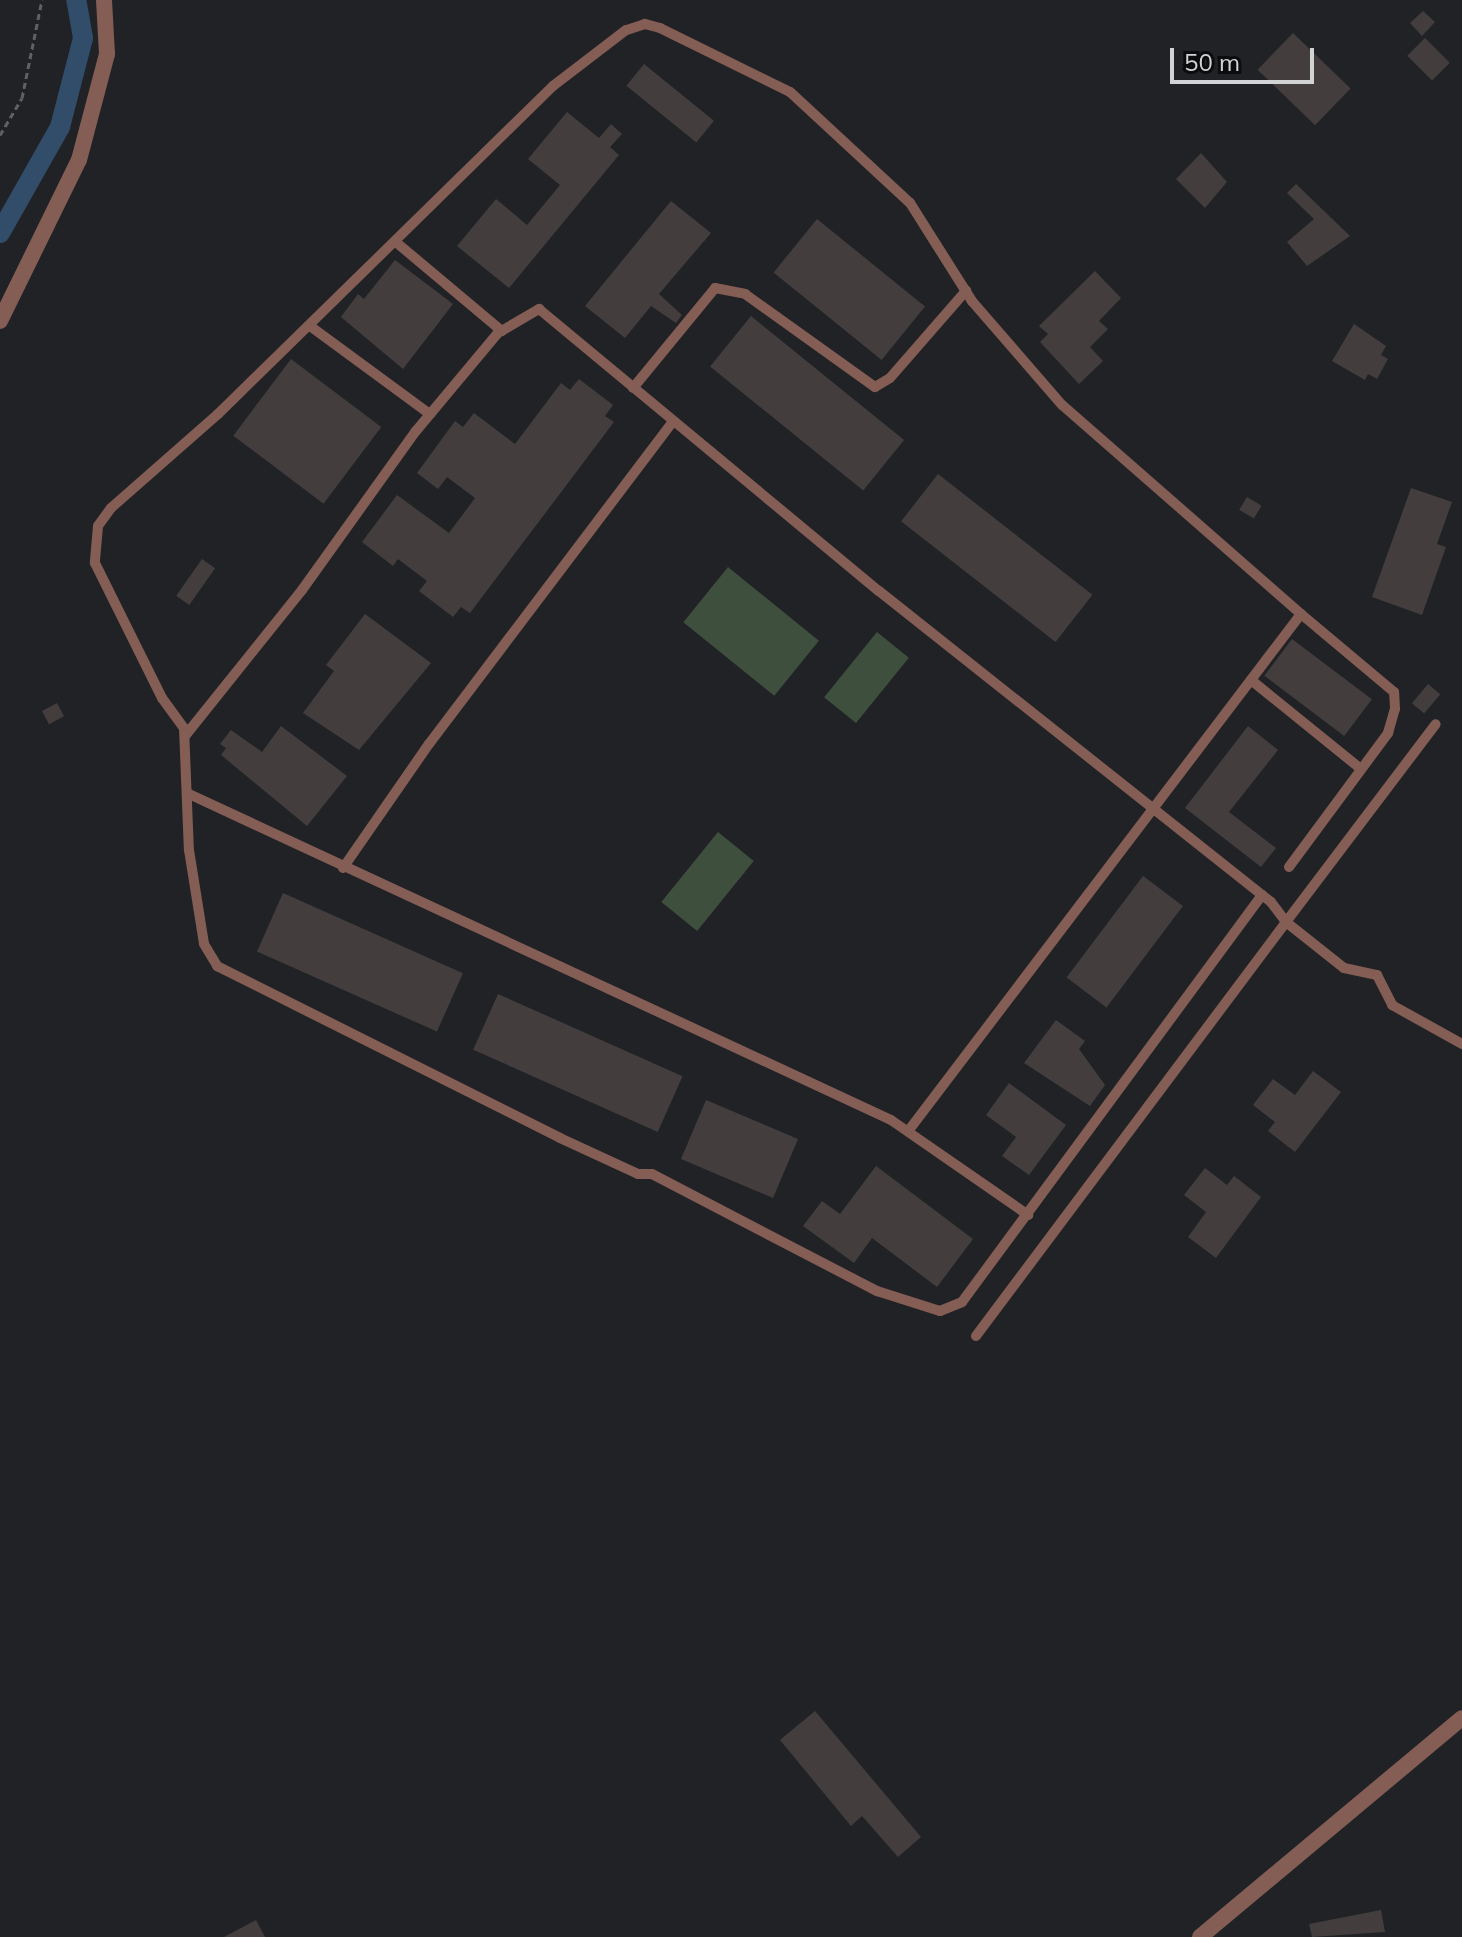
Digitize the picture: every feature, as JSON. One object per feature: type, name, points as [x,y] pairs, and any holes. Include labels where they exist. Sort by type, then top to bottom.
[{"type":"street","points":[[0,321],[79,160],[107,54],[104,0]]},
{"type":"street","points":[[1200,1937],[1462,1718]]},
{"type":"lane","points":[[1262,895],[962,1302],[940,1311],[913,1306],[760,1234],[755,1226],[652,1174],[638,1174],[573,1144],[240,982],[217,966],[204,944],[189,850],[185,736],[95,563],[93,541],[111,508],[397,243],[553,86],[626,30],[645,24],[790,92],[910,203],[966,291],[1062,405],[1394,692],[1388,733],[1289,867]]},
{"type":"lane","points":[[397,243],[502,331]]},
{"type":"lane","points":[[633,388],[715,288],[745,294],[875,387],[890,378],[966,291]]},
{"type":"lane","points":[[185,736],[302,590],[430,414],[502,331],[539,309],[673,421],[1262,895],[1286,922],[1344,968],[1377,975],[1392,1005],[1462,1044]]},
{"type":"lane","points":[[310,326],[430,414]]},
{"type":"lane","points":[[343,868],[429,744],[673,421]]},
{"type":"lane","points":[[909,1130],[1301,614]]},
{"type":"lane","points":[[1251,680],[1361,769]]},
{"type":"lane","points":[[976,1336],[1436,724]]},
{"type":"lane","points":[[189,794],[909,1130],[1028,1215]]},
{"type":"path","points":[[0,135],[22,98],[42,0]]},
{"type":"green space","points":[[728,567],[819,641],[774,696],[683,622]]},
{"type":"green space","points":[[877,632],[909,658],[856,723],[824,697]]},
{"type":"green space","points":[[718,832],[754,861],[697,931],[661,902]]},
{"type":"building","points":[[1423,11],[1435,22],[1422,36],[1410,23]]},
{"type":"building","points":[[1293,33],[1351,89],[1315,125],[1258,70]]},
{"type":"building","points":[[1425,38],[1450,63],[1432,80],[1407,56]]},
{"type":"building","points":[[644,64],[714,121],[696,142],[626,86]]},
{"type":"building","points":[[567,112],[599,138],[611,124],[622,134],[610,147],[619,155],[509,288],[457,246],[496,199],[527,225],[560,185],[528,159]]},
{"type":"building","points":[[1201,153],[1227,182],[1205,208],[1176,179]]},
{"type":"building","points":[[1296,184],[1350,236],[1307,266],[1287,242],[1314,219],[1287,193]]},
{"type":"building","points":[[671,201],[711,233],[659,294],[682,315],[676,323],[651,306],[625,338],[585,306]]},
{"type":"building","points":[[817,219],[925,306],[882,360],[774,273]]},
{"type":"building","points":[[395,260],[453,304],[403,369],[341,317],[358,294],[364,299]]},
{"type":"building","points":[[1095,271],[1121,298],[1099,321],[1108,329],[1090,347],[1103,361],[1079,384],[1040,342],[1048,334],[1039,326]]},
{"type":"building","points":[[751,316],[904,440],[863,490],[710,367]]},
{"type":"building","points":[[1354,324],[1386,346],[1381,355],[1388,359],[1377,379],[1368,374],[1365,380],[1332,361]]},
{"type":"building","points":[[291,359],[381,427],[323,504],[233,436]]},
{"type":"building","points":[[579,379],[613,405],[605,416],[614,422],[470,613],[461,607],[453,617],[419,591],[427,581],[398,559],[393,566],[362,542],[397,495],[449,533],[475,498],[447,477],[438,489],[417,473],[455,421],[463,427],[474,413],[515,444],[561,383],[570,390]]},
{"type":"building","points":[[938,474],[1092,595],[1056,642],[901,521]]},
{"type":"building","points":[[1411,488],[1452,502],[1437,544],[1446,547],[1422,615],[1372,597]]},
{"type":"building","points":[[1247,497],[1262,506],[1254,519],[1239,510]]},
{"type":"building","points":[[202,559],[215,568],[189,605],[176,596]]},
{"type":"building","points":[[365,614],[431,663],[359,750],[303,713],[334,671],[326,665]]},
{"type":"building","points":[[1292,639],[1372,699],[1344,736],[1264,676]]},
{"type":"building","points":[[1428,684],[1440,694],[1424,713],[1412,703]]},
{"type":"building","points":[[57,703],[64,716],[49,724],[42,711]]},
{"type":"building","points":[[281,726],[347,776],[307,826],[221,755],[226,748],[220,744],[231,730],[262,752]]},
{"type":"building","points":[[1248,726],[1278,750],[1229,812],[1276,848],[1261,867],[1185,808]]},
{"type":"building","points":[[1143,876],[1183,906],[1107,1008],[1067,977]]},
{"type":"building","points":[[283,893],[463,973],[437,1032],[257,951]]},
{"type":"building","points":[[498,994],[683,1076],[658,1132],[473,1050]]},
{"type":"building","points":[[1056,1020],[1085,1041],[1079,1049],[1105,1085],[1090,1106],[1024,1063]]},
{"type":"building","points":[[1313,1071],[1341,1092],[1295,1152],[1268,1131],[1275,1122],[1253,1105],[1273,1079],[1295,1095]]},
{"type":"building","points":[[1009,1083],[1066,1125],[1029,1175],[1002,1156],[1016,1137],[986,1115]]},
{"type":"building","points":[[706,1100],[798,1139],[773,1198],[681,1159]]},
{"type":"building","points":[[876,1166],[973,1239],[937,1287],[872,1238],[854,1263],[803,1226],[822,1201],[840,1214]]},
{"type":"building","points":[[1205,1168],[1227,1185],[1234,1176],[1261,1197],[1216,1258],[1188,1237],[1206,1212],[1184,1195]]},
{"type":"building","points":[[815,1711],[921,1837],[898,1857],[862,1816],[851,1826],[780,1740]]},
{"type":"building","points":[[1381,1910],[1385,1932],[1312,1937],[1309,1924]]},
{"type":"building","points":[[256,1920],[265,1937],[224,1937]]},
{"type":"waterway","points":[[0,233],[60,127],[83,38],[76,0]]}]
